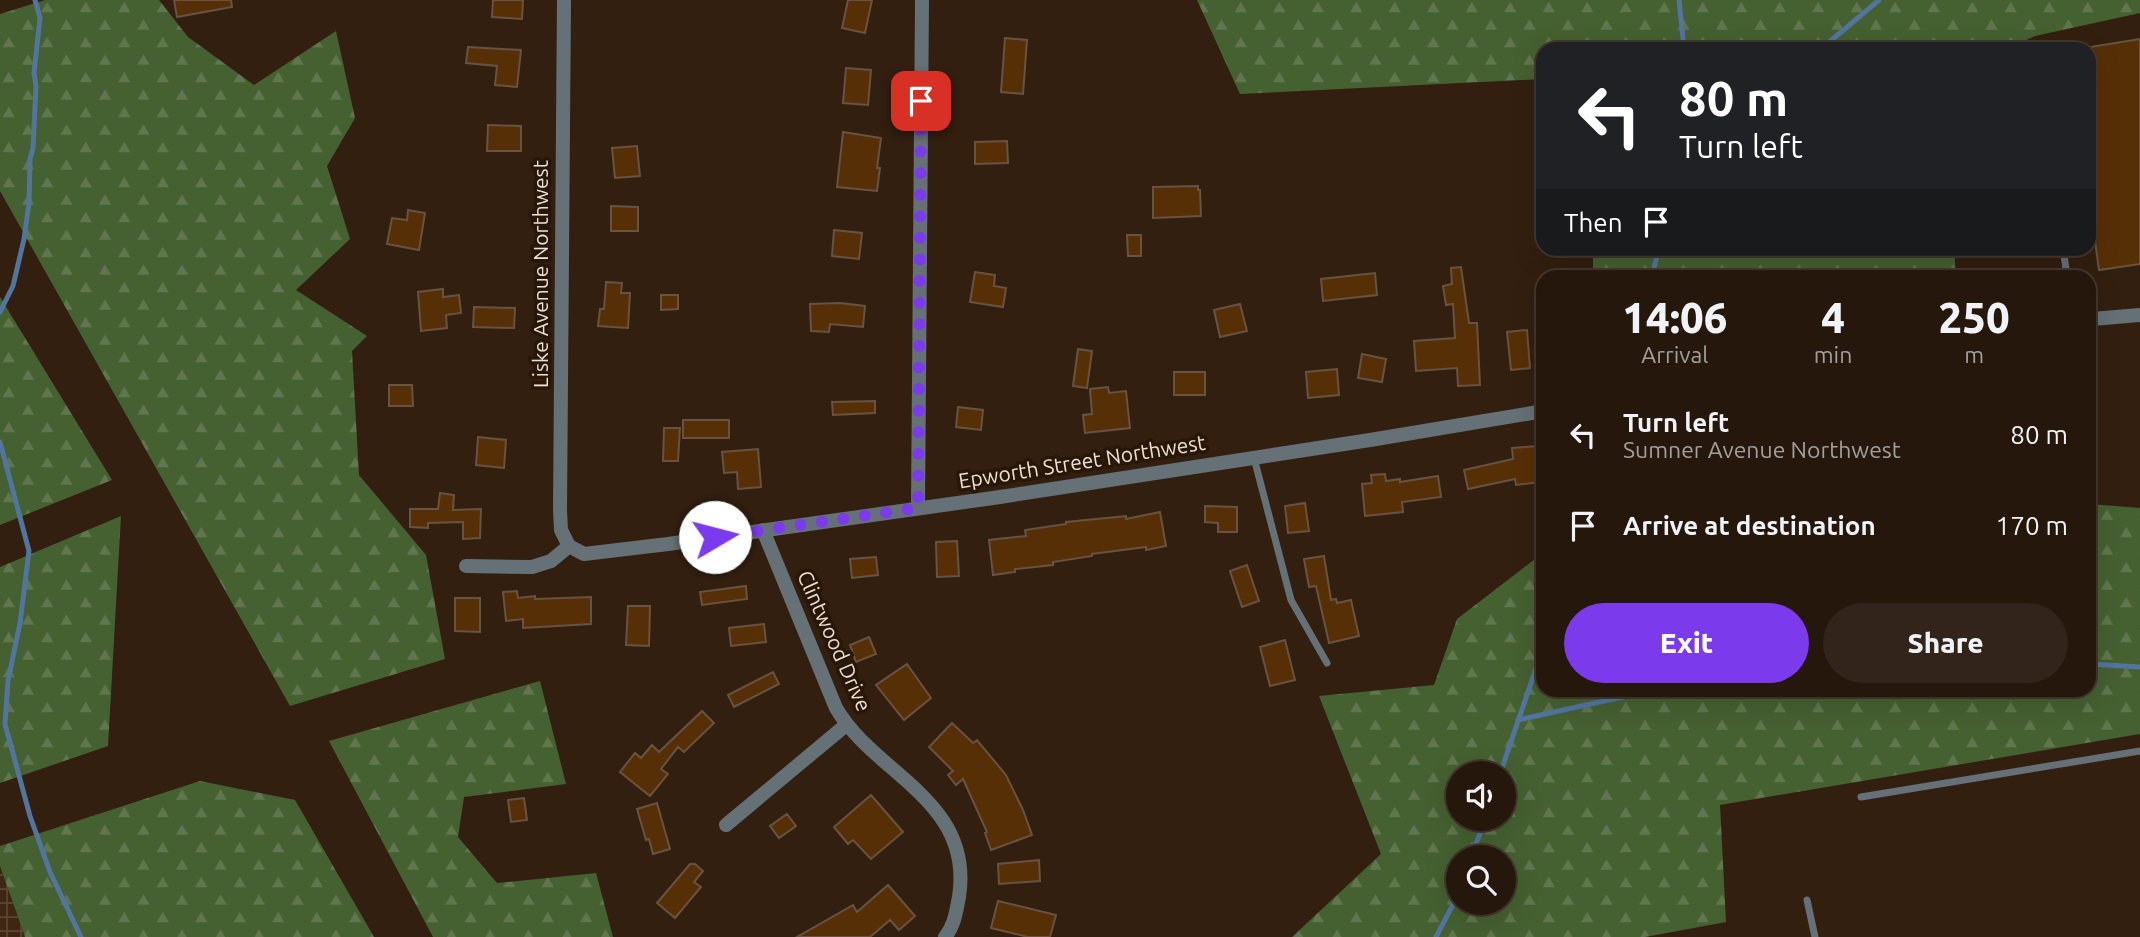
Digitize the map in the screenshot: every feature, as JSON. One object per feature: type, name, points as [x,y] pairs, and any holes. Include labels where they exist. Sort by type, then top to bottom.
[{"type":"street","name":"Liske Avenue Northwest","points":[[564,0],[559,510],[561,530],[569,546]]},
{"type":"street","points":[[918,508],[922,0]]},
{"type":"street","points":[[2096,318],[2140,315]]},
{"type":"street","name":"Epworth Street Northwest","points":[[569,546],[583,554],[763,530],[1000,497],[1536,412]]},
{"type":"street","name":"Clintwood Drive","points":[[763,530],[836,708],[846,725],[927,799],[943,820],[957,851],[961,882],[956,915],[951,930],[945,937]]},
{"type":"street","points":[[466,566],[532,567],[551,561],[569,546]]},
{"type":"street","points":[[726,825],[846,725]]},
{"type":"lane","points":[[1253,458],[1291,600],[1326,663]]},
{"type":"lane","points":[[1861,797],[2140,751]]},
{"type":"lane","points":[[1807,900],[1815,937]]},
{"type":"shaded area","points":[[0,866],[25,937],[0,937]]},
{"type":"green space","points":[[45,0],[159,0],[188,37],[254,85],[336,31],[355,118],[327,166],[350,239],[296,290],[367,336],[352,351],[359,475],[426,555],[445,659],[290,706],[0,191],[0,14]]},
{"type":"green space","points":[[1197,0],[2140,0],[2140,13],[2035,36],[2022,42],[1536,42],[1536,79],[1240,94]]},
{"type":"green space","points":[[1593,256],[1955,256],[1956,270],[1593,270]]},
{"type":"green space","points":[[0,297],[112,480],[0,525]]},
{"type":"green space","points":[[2096,504],[2140,508],[2140,734],[1720,805],[1726,922],[1645,937],[1292,937],[1381,854],[1319,696],[1434,685],[1457,619],[1536,558],[1536,697],[2096,697]]},
{"type":"green space","points":[[121,516],[108,746],[0,783],[0,567]]},
{"type":"green space","points":[[540,681],[566,784],[464,797],[458,837],[497,883],[596,873],[613,937],[433,937],[329,741]]},
{"type":"green space","points":[[200,781],[295,800],[374,937],[25,937],[0,866],[0,846]]},
{"type":"building","points":[[174,0],[231,0],[232,7],[177,17]]},
{"type":"building","points":[[493,0],[523,0],[522,19],[492,17]]},
{"type":"building","points":[[848,0],[872,0],[865,33],[842,28]]},
{"type":"building","points":[[1005,38],[1027,40],[1023,94],[1001,92]]},
{"type":"building","points":[[2140,39],[2140,264],[2099,270],[2096,248],[2096,46]]},
{"type":"building","points":[[468,47],[521,50],[517,87],[495,85],[497,66],[466,63]]},
{"type":"building","points":[[846,68],[871,70],[868,105],[843,103]]},
{"type":"building","points":[[488,125],[521,126],[521,151],[487,151]]},
{"type":"building","points":[[843,132],[881,138],[877,191],[837,187]]},
{"type":"building","points":[[1007,141],[1008,163],[975,164],[975,142]]},
{"type":"building","points":[[637,146],[640,176],[615,178],[612,148]]},
{"type":"building","points":[[1198,186],[1201,216],[1153,218],[1153,187]]},
{"type":"building","points":[[611,206],[638,207],[638,231],[611,231]]},
{"type":"building","points":[[408,210],[425,213],[419,250],[387,244],[392,218],[407,220]]},
{"type":"building","points":[[834,230],[862,233],[859,259],[832,256]]},
{"type":"building","points":[[1127,235],[1141,235],[1141,256],[1128,256]]},
{"type":"building","points":[[1461,267],[1469,323],[1477,323],[1480,385],[1458,386],[1457,368],[1416,371],[1414,341],[1455,338],[1453,304],[1446,305],[1443,286],[1452,284],[1451,268]]},
{"type":"building","points":[[975,272],[995,275],[994,286],[1006,288],[1003,307],[970,302]]},
{"type":"building","points":[[1375,273],[1377,295],[1323,301],[1321,279]]},
{"type":"building","points":[[606,282],[622,283],[621,293],[630,293],[628,328],[598,326],[600,309],[604,309]]},
{"type":"building","points":[[443,289],[443,297],[459,295],[461,313],[446,315],[447,328],[421,331],[418,292]]},
{"type":"building","points":[[661,295],[678,295],[678,309],[661,310]]},
{"type":"building","points":[[810,304],[865,306],[863,327],[830,324],[829,332],[811,331]]},
{"type":"building","points":[[1240,304],[1247,331],[1220,337],[1214,310]]},
{"type":"building","points":[[474,307],[515,308],[514,328],[473,327]]},
{"type":"building","points":[[1527,330],[1530,368],[1511,370],[1507,332]]},
{"type":"building","points":[[1078,349],[1092,351],[1087,388],[1073,386]]},
{"type":"building","points":[[1362,354],[1386,359],[1382,382],[1358,378]]},
{"type":"building","points":[[1337,369],[1339,395],[1308,398],[1306,372]]},
{"type":"building","points":[[1174,372],[1205,372],[1205,395],[1174,395]]},
{"type":"building","points":[[389,385],[412,385],[413,406],[389,406]]},
{"type":"building","points":[[1108,387],[1109,393],[1126,391],[1130,428],[1085,433],[1083,415],[1092,414],[1090,389]]},
{"type":"building","points":[[875,401],[875,413],[833,415],[832,402]]},
{"type":"building","points":[[958,407],[983,410],[981,430],[956,427]]},
{"type":"building","points":[[683,420],[729,420],[729,438],[683,438]]},
{"type":"building","points":[[664,428],[680,428],[678,461],[663,461]]},
{"type":"building","points":[[478,437],[506,440],[504,468],[476,465]]},
{"type":"building","points":[[1536,446],[1536,483],[1516,485],[1515,479],[1468,489],[1464,470],[1513,459],[1512,448]]},
{"type":"building","points":[[758,449],[761,487],[738,489],[737,472],[724,473],[722,452]]},
{"type":"building","points":[[1385,474],[1386,481],[1400,479],[1400,482],[1438,476],[1441,497],[1402,502],[1403,512],[1365,516],[1362,484],[1372,483],[1371,475]]},
{"type":"building","points":[[440,493],[454,495],[453,510],[481,509],[480,538],[463,539],[463,522],[428,523],[428,528],[410,527],[410,509],[438,509]]},
{"type":"building","points":[[1305,503],[1309,531],[1288,533],[1285,506]]},
{"type":"building","points":[[1205,506],[1237,507],[1237,532],[1218,532],[1218,523],[1205,522]]},
{"type":"building","points":[[1160,512],[1166,546],[1092,554],[1053,562],[1053,565],[1015,569],[1015,572],[993,575],[989,540],[1026,536],[1025,530],[1066,522],[1126,516],[1126,519]]},
{"type":"building","points":[[957,541],[959,576],[937,577],[936,542]]},
{"type":"building","points":[[1324,556],[1331,600],[1336,599],[1337,603],[1351,600],[1359,636],[1329,643],[1316,586],[1309,587],[1304,559]]},
{"type":"building","points":[[876,557],[878,575],[852,578],[850,559]]},
{"type":"building","points":[[1247,565],[1259,601],[1242,607],[1230,571]]},
{"type":"building","points":[[746,586],[747,599],[702,605],[700,592]]},
{"type":"building","points":[[517,591],[518,598],[591,597],[591,624],[523,628],[523,619],[506,621],[503,592]]},
{"type":"building","points":[[455,598],[480,598],[480,632],[455,631]]},
{"type":"building","points":[[628,606],[650,606],[649,646],[626,645]]},
{"type":"building","points":[[764,624],[766,642],[731,646],[729,628]]},
{"type":"building","points":[[869,637],[876,654],[856,662],[850,645]]},
{"type":"building","points":[[1285,640],[1295,680],[1270,686],[1260,647]]},
{"type":"building","points":[[907,664],[931,698],[904,720],[876,685]]},
{"type":"building","points":[[773,672],[779,684],[734,707],[728,695]]},
{"type":"building","points":[[702,711],[714,723],[684,752],[678,747],[661,769],[668,774],[650,796],[620,772],[635,753],[641,758],[652,745],[659,752]]},
{"type":"building","points":[[952,723],[973,743],[977,740],[1006,775],[1032,835],[991,850],[985,833],[987,832],[963,779],[956,785],[948,775],[953,771],[929,747]]},
{"type":"building","points":[[871,795],[903,832],[871,859],[853,840],[848,844],[834,827]]},
{"type":"building","points":[[524,798],[527,820],[511,822],[508,800]]},
{"type":"building","points":[[657,803],[670,849],[653,854],[637,809]]},
{"type":"building","points":[[787,814],[796,826],[779,838],[770,826]]},
{"type":"building","points":[[1039,860],[1040,881],[999,884],[998,864]]},
{"type":"building","points":[[690,864],[695,864],[703,871],[694,882],[701,887],[675,918],[657,903]]},
{"type":"building","points":[[888,885],[915,916],[899,930],[890,920],[870,937],[797,937],[853,905],[857,912]]},
{"type":"building","points":[[998,901],[1056,915],[1050,937],[1028,937],[991,928]]},
{"type":"waterway","points":[[0,312],[13,286],[29,203],[36,86],[34,73],[40,18],[35,0]]},
{"type":"waterway","points":[[1679,0],[1683,42]]},
{"type":"waterway","points":[[1829,42],[1879,0]]},
{"type":"waterway","points":[[1654,270],[1657,256]]},
{"type":"waterway","points":[[0,442],[29,551],[20,623],[8,681],[5,724],[30,816],[50,872],[81,937]]},
{"type":"waterway","points":[[2096,664],[2140,667]]},
{"type":"waterway","points":[[1504,761],[1536,668]]},
{"type":"waterway","points":[[1518,720],[1622,697]]},
{"type":"waterway","points":[[1475,845],[1481,831]]},
{"type":"waterway","points":[[1436,937],[1448,915]]},
{"type":"route","points":[[715,537],[918,508],[921,101]]}]
